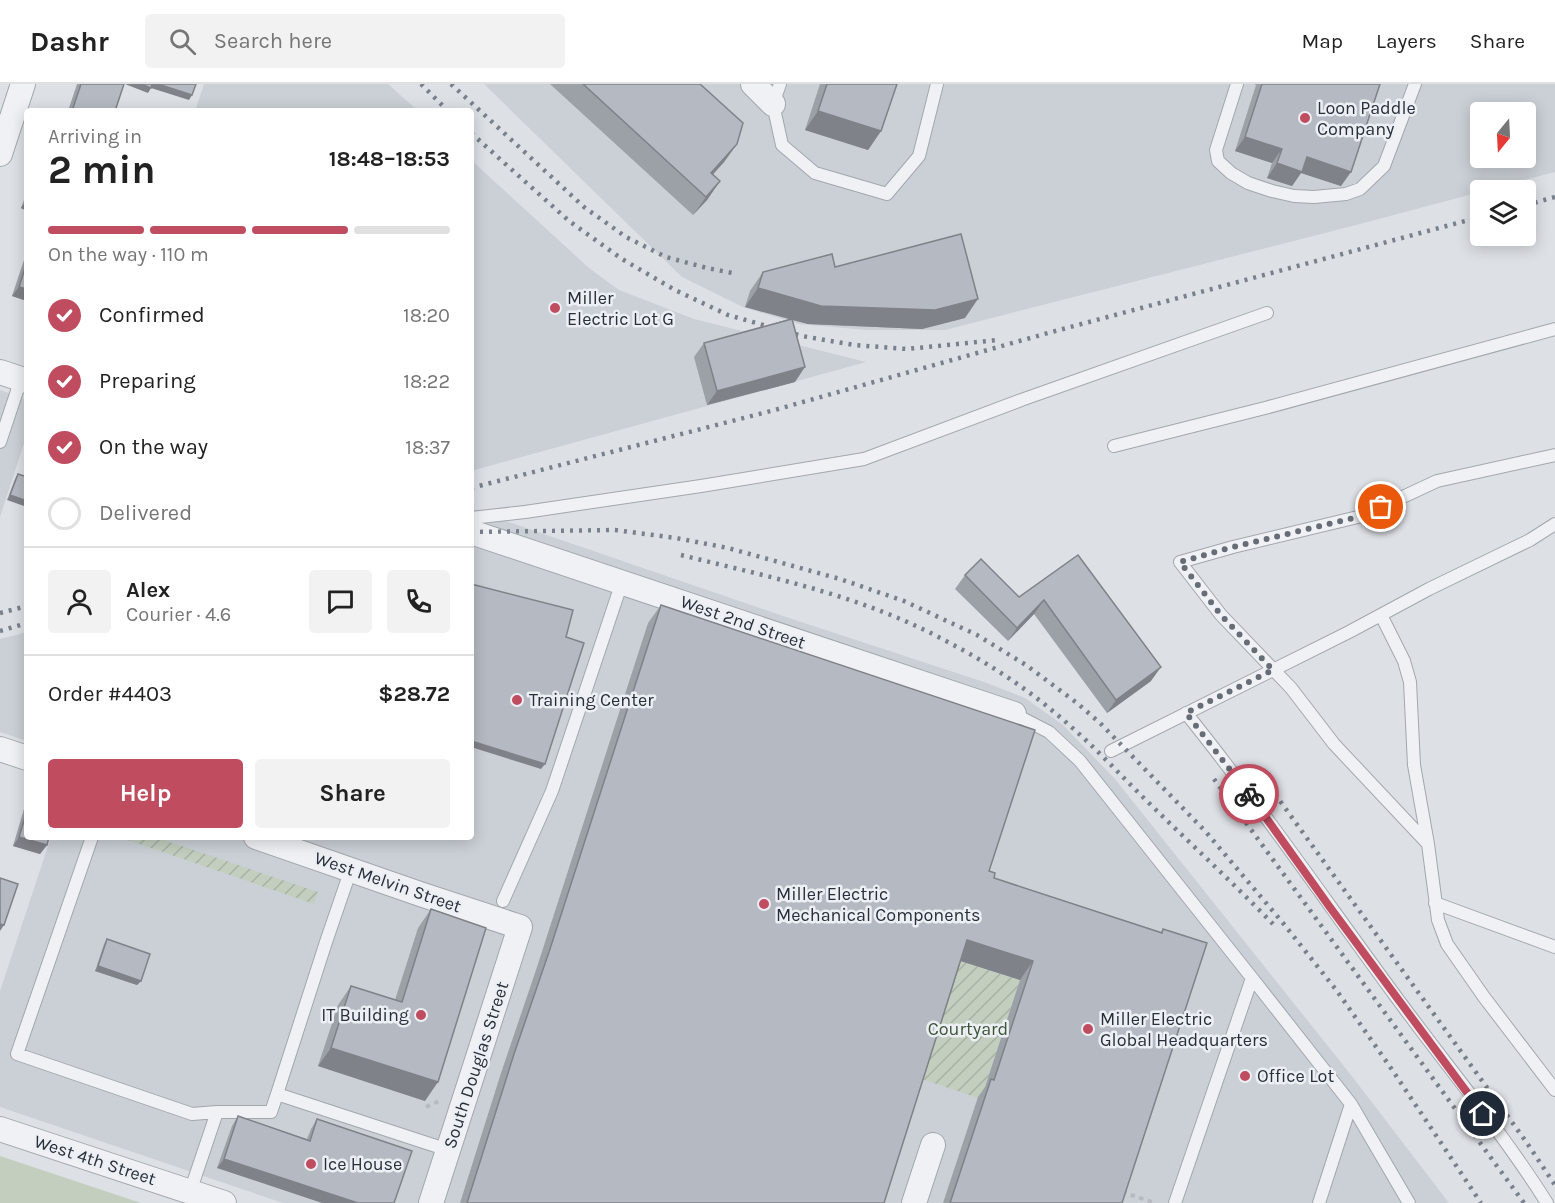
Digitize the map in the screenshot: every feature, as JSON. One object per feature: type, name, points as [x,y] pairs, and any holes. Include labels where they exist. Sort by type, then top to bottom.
[{"type":"street","points":[[0,154],[23,84]]},
{"type":"street","points":[[753,84],[777,94]]},
{"type":"street","name":"West 2nd Street","points":[[474,533],[1014,714]]},
{"type":"street","points":[[0,749],[24,758]]},
{"type":"street","name":"West Melvin Street","points":[[265,840],[520,927]]},
{"type":"street","name":"South Douglas Street","points":[[431,1203],[520,927]]},
{"type":"street","name":"West 4th Street","points":[[0,1129],[224,1203]]},
{"type":"street","points":[[915,1203],[933,1145]]},
{"type":"lane","points":[[777,94],[782,145],[815,173],[887,194],[919,156],[937,84]]},
{"type":"lane","points":[[1238,84],[1216,150],[1218,161],[1231,173],[1248,183],[1294,196],[1314,197],[1346,194],[1360,189],[1384,166],[1415,84]]},
{"type":"lane","points":[[474,518],[701,486],[864,459],[1024,399],[1267,313]]},
{"type":"lane","points":[[1114,446],[1265,408],[1555,329]]},
{"type":"lane","points":[[0,442],[16,377]]},
{"type":"lane","points":[[1428,844],[1334,744],[1291,688],[1221,615],[1180,562],[1362,516],[1437,481],[1555,455]]},
{"type":"lane","points":[[1111,751],[1530,540],[1555,524]]},
{"type":"lane","points":[[503,901],[552,791],[622,582]]},
{"type":"lane","points":[[1381,615],[1404,661],[1410,682],[1414,765],[1438,920],[1446,944],[1555,1090]]},
{"type":"lane","points":[[1186,713],[1233,771],[1406,1011],[1525,1168],[1547,1203]]},
{"type":"lane","points":[[1014,714],[1049,732],[1080,761],[1351,1104],[1409,1203]]},
{"type":"lane","points":[[91,840],[17,1054],[192,1114],[271,1112],[351,869]]},
{"type":"lane","points":[[1435,903],[1555,947]]},
{"type":"lane","points":[[1175,1203],[1252,978]]},
{"type":"lane","points":[[277,1094],[448,1150]]},
{"type":"lane","points":[[1319,1203],[1351,1104]]},
{"type":"lane","points":[[190,1192],[217,1113]]},
{"type":"path","points":[[1119,1191],[1155,1203]]},
{"type":"shaded area","points":[[204,84],[388,84],[415,108],[196,108]]},
{"type":"shaded area","points":[[484,84],[1555,84],[1555,172],[1524,180],[1470,180],[1470,195],[945,330],[867,330],[799,324],[743,307],[682,277]]},
{"type":"shaded area","name":"Miller Electric Lot G","points":[[474,163],[589,268],[619,290],[694,319],[866,362],[474,470]]},
{"type":"shaded area","points":[[0,390],[24,399],[24,443],[0,517]]},
{"type":"shaded area","points":[[474,510],[987,683],[1025,698],[1063,725],[1115,779],[1351,1075],[1449,1203],[283,1203],[0,1107],[0,991],[50,840],[474,840]]},
{"type":"shaded area","points":[[24,633],[24,740],[0,732],[0,639]]},
{"type":"green space","points":[[128,840],[164,840],[318,892],[314,904]]},
{"type":"green space","name":"Courtyard","points":[[954,959],[1020,980],[981,1099],[916,1077]]},
{"type":"green space","points":[[0,1156],[141,1203],[0,1203]]},
{"type":"building","points":[[81,84],[124,84],[116,108],[73,108]]},
{"type":"building","points":[[158,84],[196,84],[192,95]]},
{"type":"building","points":[[583,84],[700,84],[743,123],[737,144],[711,173],[720,181],[706,197]]},
{"type":"building","points":[[827,84],[897,84],[881,131],[818,111]]},
{"type":"building","name":"Loon Paddle Company","points":[[1262,84],[1380,84],[1351,172],[1307,157],[1302,172],[1277,163],[1282,149],[1245,137]]},
{"type":"building","points":[[961,234],[978,299],[935,310],[821,306],[758,288],[763,272],[832,254],[835,267]]},
{"type":"building","points":[[24,271],[24,288],[19,287]]},
{"type":"building","points":[[792,319],[805,367],[717,391],[704,343]]},
{"type":"building","points":[[18,474],[24,476],[24,500],[10,495]]},
{"type":"building","points":[[1078,555],[1161,667],[1116,700],[1044,600],[1017,628],[965,575],[981,559],[1019,597]]},
{"type":"building","name":"Training Center","points":[[474,585],[573,610],[566,637],[584,643],[545,764],[474,742]]},
{"type":"building","name":"Miller Electric Mechanical Components","points":[[661,605],[1035,730],[989,871],[995,873],[994,878],[1162,933],[1163,929],[1207,943],[1122,1203],[950,1203],[1033,961],[967,940],[884,1203],[467,1203]]},
{"type":"building","points":[[24,821],[24,838],[19,837]]},
{"type":"building","points":[[30,840],[48,840],[47,845]]},
{"type":"building","points":[[0,878],[18,884],[4,925],[0,924]]},
{"type":"building","name":"IT Building","points":[[431,909],[486,928],[438,1082],[331,1048],[351,986],[402,1002]]},
{"type":"building","points":[[107,939],[150,954],[141,981],[98,966]]},
{"type":"building","name":"Ice House","points":[[238,1116],[310,1141],[317,1119],[412,1151],[394,1203],[358,1203],[224,1159]]},
{"type":"railway","points":[[421,84],[445,108]]},
{"type":"railway","points":[[451,84],[584,207],[626,237],[666,257],[737,274]]},
{"type":"railway","points":[[474,136],[569,221],[622,259],[675,290],[728,315],[802,336],[854,345],[907,349],[998,340]]},
{"type":"railway","points":[[1536,202],[1555,197]]},
{"type":"railway","points":[[474,487],[771,411],[1048,333],[1470,220]]},
{"type":"railway","points":[[474,532],[615,530],[728,548],[840,579],[904,601],[977,635],[1026,665],[1100,723],[1206,832],[1283,923],[1337,991],[1481,1203]]},
{"type":"railway","points":[[681,555],[816,589],[881,611],[977,658],[1039,700],[1079,734],[1273,924]]},
{"type":"railway","points":[[0,613],[24,607]]},
{"type":"railway","points":[[0,631],[24,624]]},
{"type":"railway","points":[[1214,779],[1524,1203]]},
{"type":"railway","points":[[1275,794],[1555,1185]]},
{"type":"way so far","points":[[1249,794],[1186,713],[1273,670],[1221,615],[1180,562],[1362,516],[1381,507]]},
{"type":"place","name":"Loon Paddle Company","points":[[1305,118]]},
{"type":"place","name":"Miller Electric Lot G","points":[[555,308]]},
{"type":"place","name":"Training Center","points":[[517,700]]},
{"type":"place","name":"Miller Electric Mechanical Components","points":[[764,904]]},
{"type":"place","name":"IT Building","points":[[421,1015]]},
{"type":"place","name":"Miller Electric Global Headquarters","points":[[1088,1029]]},
{"type":"place","name":"Office Lot","points":[[1245,1076]]},
{"type":"place","name":"Ice House","points":[[311,1164]]},
{"type":"route","points":[[1249,794],[1483,1114]]}]
